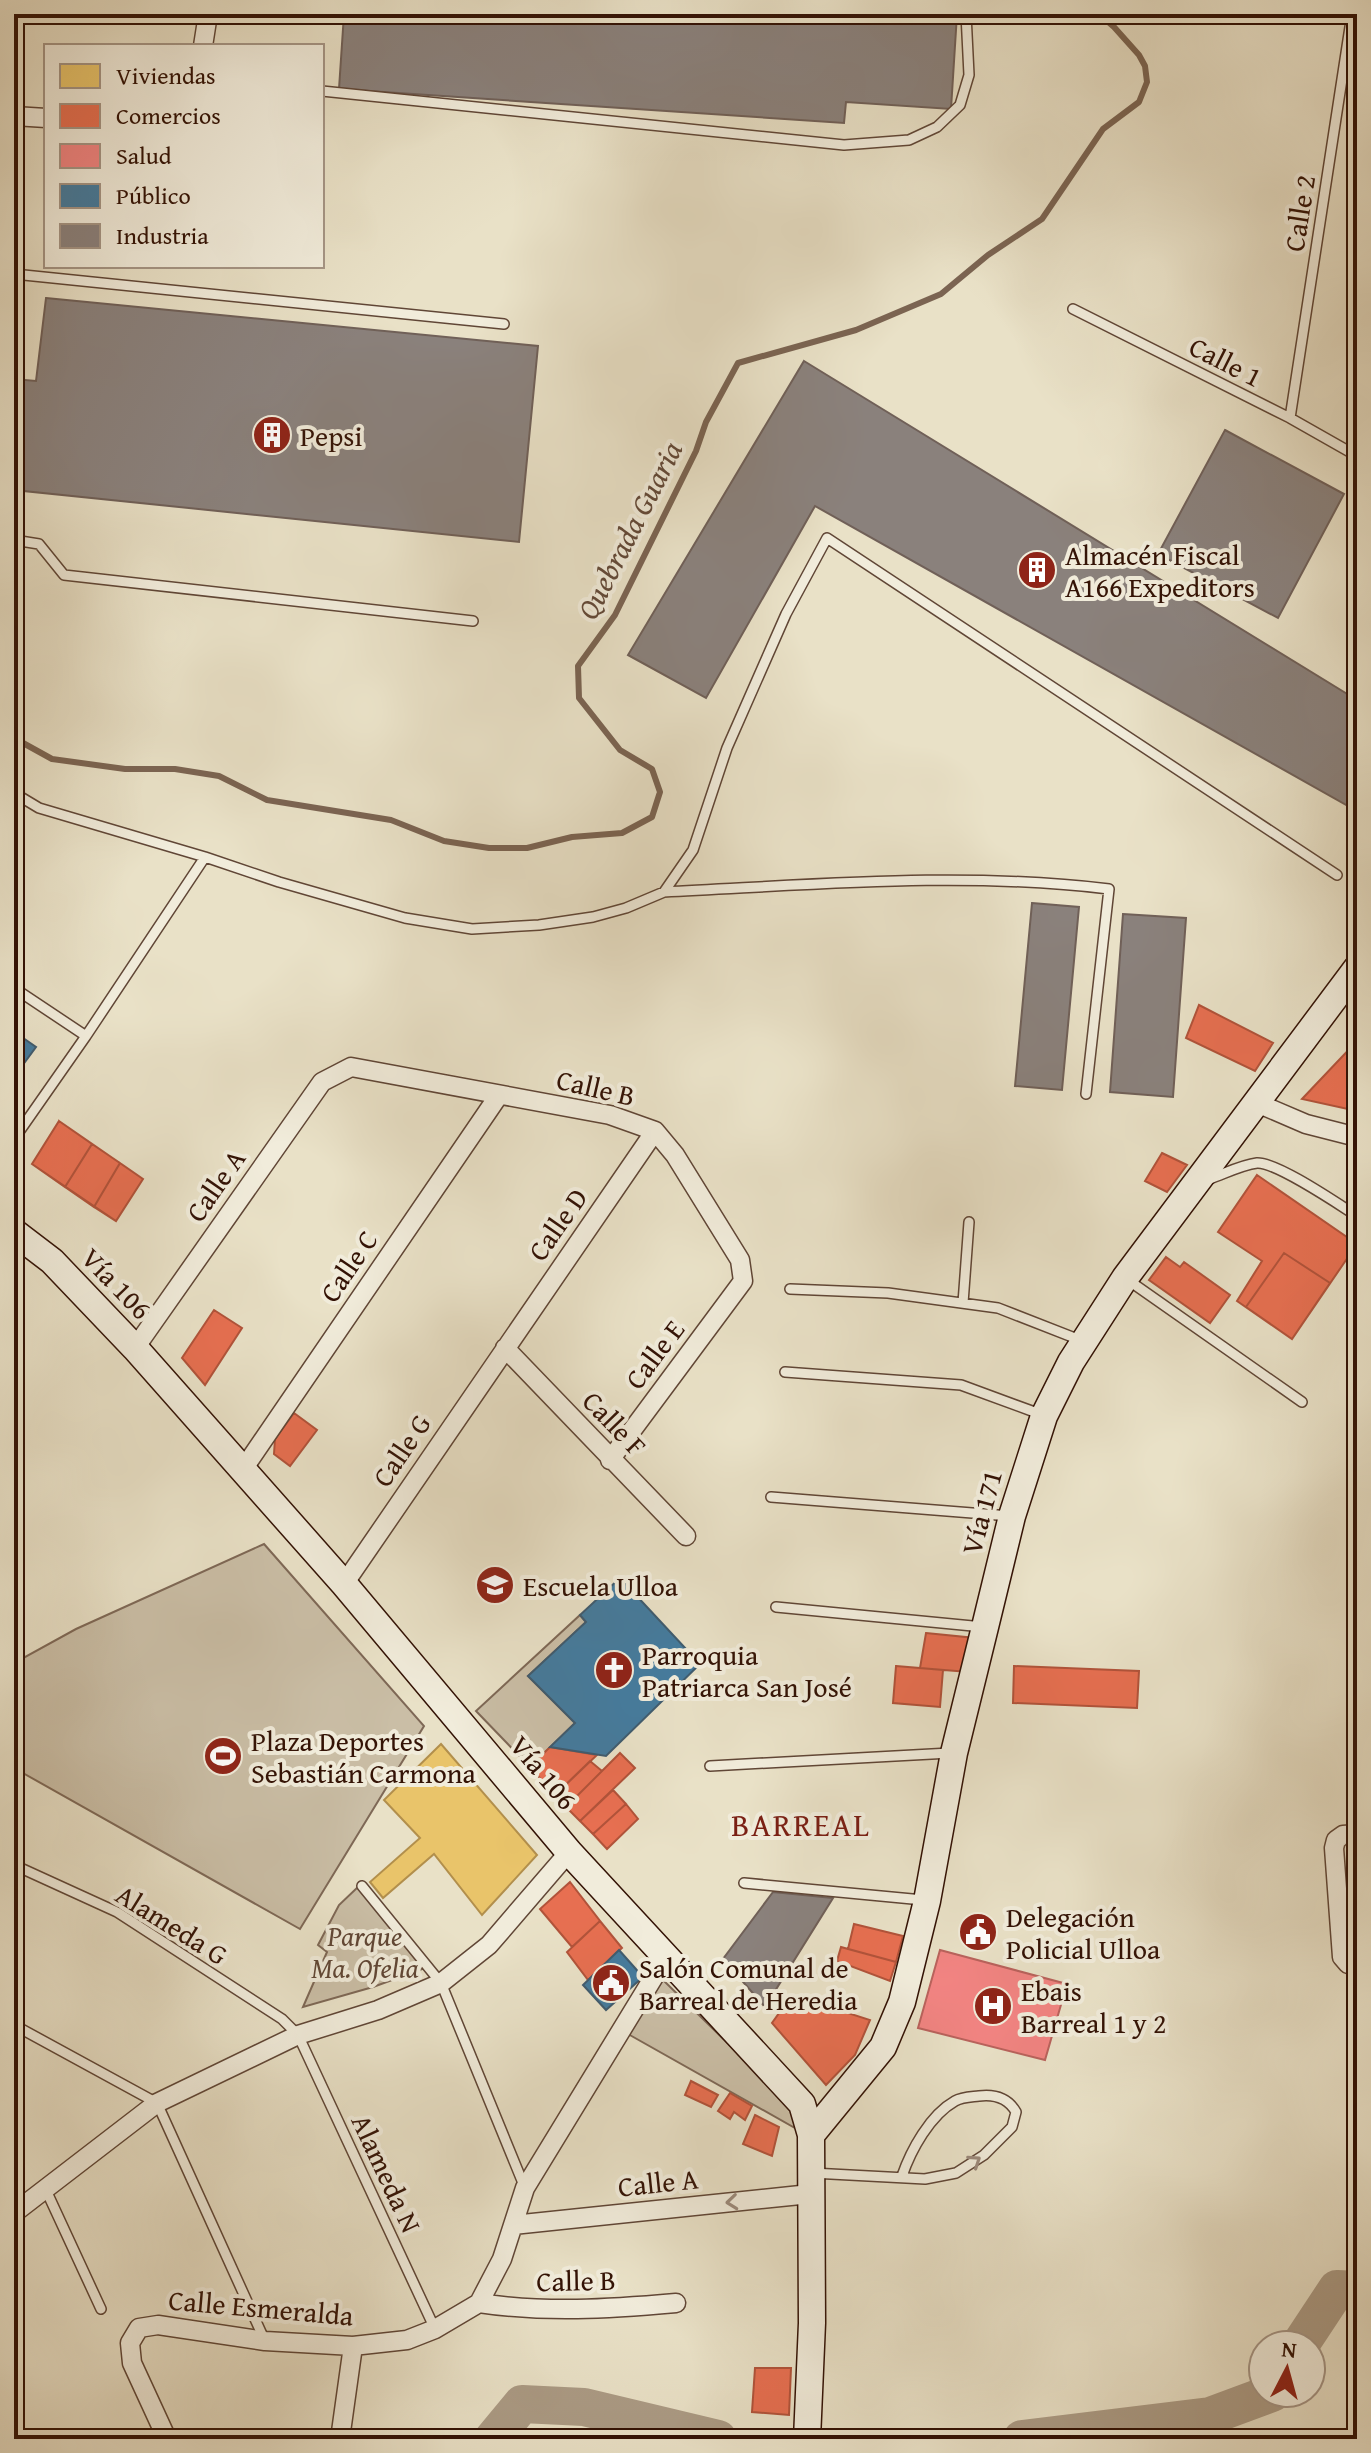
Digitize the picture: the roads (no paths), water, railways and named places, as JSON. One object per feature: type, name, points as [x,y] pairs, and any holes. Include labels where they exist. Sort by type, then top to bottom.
[{"type":"main road","name":"Vía 171","points":[[811,2135],[883,2047],[902,2002],[927,1901],[954,1753],[1012,1516],[1044,1416],[1084,1342],[1125,1278],[1357,968]]},
{"type":"main road","name":"Vía 106","points":[[14,1232],[52,1261],[244,1468],[569,1852],[802,2104],[811,2135],[812,2323],[807,2439]]},
{"type":"street","points":[[203,44],[208,14]]},
{"type":"street","points":[[14,116],[44,118]]},
{"type":"street","name":"Calle B","points":[[351,1067],[610,1115],[655,1131],[675,1155],[740,1260],[743,1281]]},
{"type":"street","name":"Calle A","points":[[135,1348],[322,1082],[351,1067]]},
{"type":"street","name":"Calle C","points":[[244,1468],[499,1095]]},
{"type":"street","points":[[1257,1103],[1306,1124],[1357,1137]]},
{"type":"street","name":"Calle D","points":[[505,1348],[655,1131]]},
{"type":"street","name":"Calle E","points":[[610,1460],[743,1281]]},
{"type":"street","name":"Calle F","points":[[505,1348],[686,1536]]},
{"type":"street","name":"Calle G","points":[[344,1584],[505,1348]]},
{"type":"street","points":[[1357,1834],[1343,1835],[1336,1840],[1334,1848],[1342,1957],[1348,1964],[1357,1965]]},
{"type":"street","points":[[17,2207],[157,2103],[298,2035],[378,2010],[441,1983],[489,1945],[569,1852]]},
{"type":"street","points":[[479,2303],[502,2259],[525,2188],[666,1957]]},
{"type":"street","name":"Calle A","points":[[513,2225],[810,2183]]},
{"type":"street","name":"Calle B","points":[[479,2303],[527,2310],[608,2309],[676,2303]]},
{"type":"street","name":"Calle Esmeralda","points":[[167,2439],[132,2363],[130,2343],[139,2328],[158,2325],[265,2341],[353,2346],[407,2340],[435,2329],[479,2303]]},
{"type":"street","points":[[340,2439],[353,2346]]},
{"type":"lane","points":[[324,91],[844,145],[909,140],[937,127],[960,105],[969,75],[966,14]]},
{"type":"lane","name":"Calle 2","points":[[1290,418],[1352,14]]},
{"type":"lane","points":[[14,274],[504,324]]},
{"type":"lane","name":"Calle 1","points":[[1073,309],[1290,418],[1357,456]]},
{"type":"lane","points":[[664,892],[693,850],[727,748],[786,614],[827,538],[1337,875]]},
{"type":"lane","points":[[14,540],[39,544],[64,575],[473,621]]},
{"type":"lane","points":[[14,793],[39,808],[279,882],[405,918],[472,929],[539,925],[593,917],[626,908],[664,892],[912,880],[1017,881],[1109,889],[1086,1094]]},
{"type":"lane","points":[[14,1139],[205,857]]},
{"type":"lane","points":[[14,988],[86,1036]]},
{"type":"lane","points":[[1194,1184],[1252,1164],[1265,1164],[1357,1216]]},
{"type":"lane","points":[[963,1303],[969,1222]]},
{"type":"lane","points":[[1125,1278],[1302,1402]]},
{"type":"lane","points":[[790,1289],[888,1293],[998,1308],[1084,1342]]},
{"type":"lane","points":[[785,1372],[961,1385],[1044,1416]]},
{"type":"lane","points":[[771,1497],[1012,1516]]},
{"type":"lane","points":[[776,1607],[985,1627]]},
{"type":"lane","points":[[710,1766],[954,1753]]},
{"type":"lane","name":"Alameda G","points":[[14,1865],[117,1912],[282,2019],[298,2035]]},
{"type":"lane","points":[[744,1883],[927,1901]]},
{"type":"lane","points":[[362,1886],[441,1983],[525,2188]]},
{"type":"lane","points":[[14,2025],[157,2103],[265,2341]]},
{"type":"lane","name":"Alameda N","points":[[298,2035],[435,2329]]},
{"type":"lane","points":[[810,2183],[902,2176],[925,2179],[956,2173],[984,2155],[1012,2127],[1016,2112],[1010,2103],[992,2095],[958,2099],[939,2112],[908,2160],[902,2176]]},
{"type":"lane","points":[[45,2188],[101,2309]]},
{"type":"waterway","name":"Quebrada Guaria","points":[[14,738],[52,759],[125,769],[175,769],[219,776],[267,800],[391,820],[444,841],[489,848],[527,848],[572,837],[622,833],[652,817],[660,792],[652,769],[620,750],[579,698],[578,666],[615,615],[696,451],[706,422],[738,363],[856,330],[941,294],[988,255],[1042,219],[1103,129],[1139,102],[1147,82],[1145,66],[1139,55],[1099,14]]},
{"type":"waterway","points":[[1311,2329],[1337,2289],[1357,2290]]},
{"type":"waterway","points":[[1022,2439],[1210,2416],[1247,2402]]},
{"type":"waterway","points":[[493,2439],[522,2404],[584,2407],[718,2439]]},
{"type":"place","name":"Pepsi","points":[[272,435]]},
{"type":"place","name":"Almacén Fiscal A166 Expeditors","points":[[1037,570]]},
{"type":"place","name":"Escuela Ulloa","points":[[495,1585]]},
{"type":"place","name":"Parroquia Patriarca San José","points":[[614,1670]]},
{"type":"place","name":"Plaza Deportes Sebastián Carmona","points":[[223,1756]]},
{"type":"place","name":"Delegación Policial Ulloa","points":[[978,1932]]},
{"type":"place","name":"Salón Comunal de Barreal de Heredia","points":[[611,1983]]},
{"type":"place","name":"Ebais Barreal 1 y 2","points":[[993,2006]]},
{"type":"district","name":"BARREAL","points":[[801,1824]]},
{"type":"park label","name":"Parque Ma. Ofelia","points":[[365,1951]]}]
